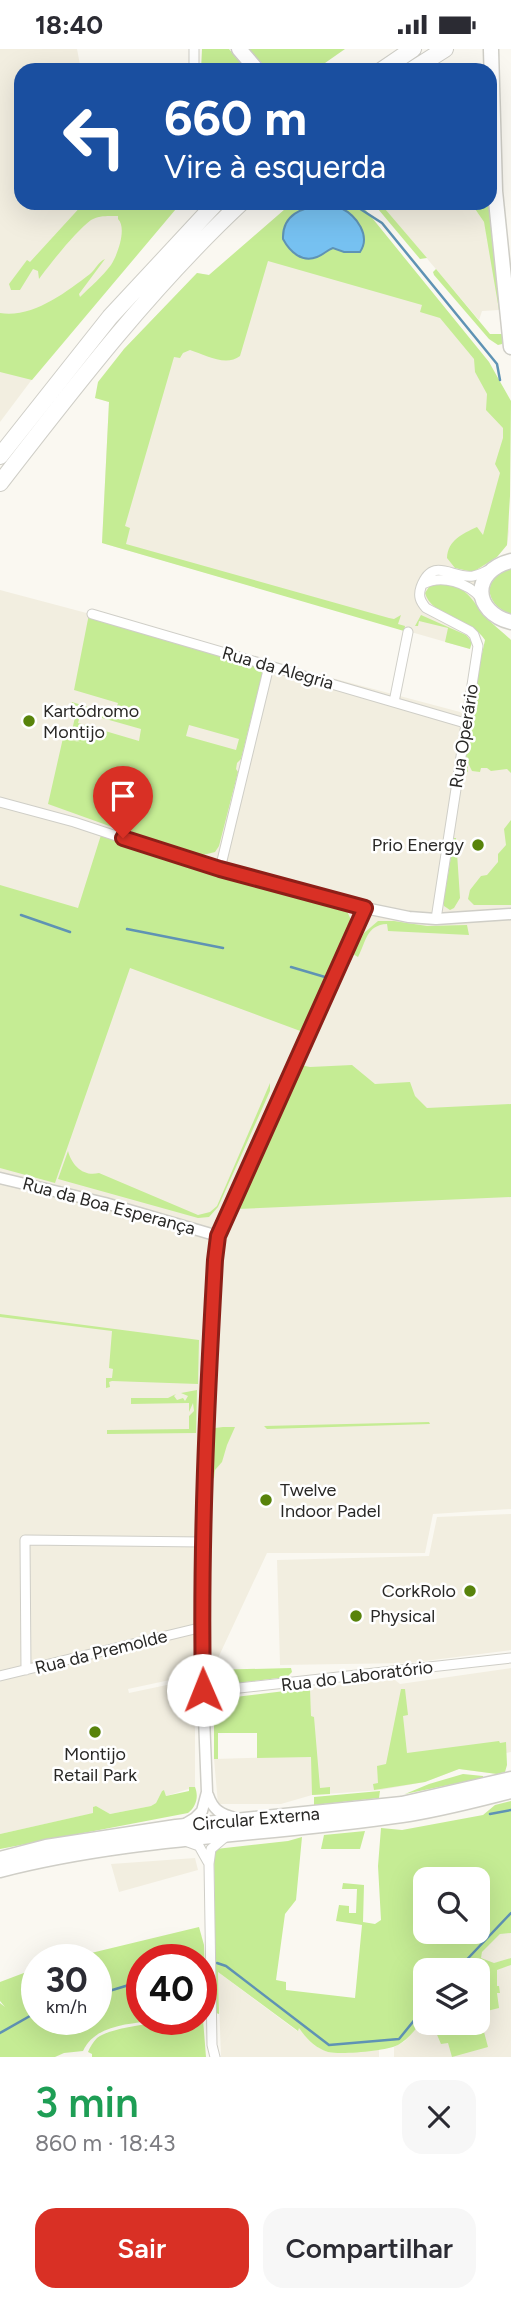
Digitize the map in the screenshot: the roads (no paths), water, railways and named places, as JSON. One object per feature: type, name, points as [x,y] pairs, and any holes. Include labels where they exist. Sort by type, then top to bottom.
[{"type":"highway","points":[[393,63],[414,49]]},
{"type":"highway","points":[[423,63],[445,49]]},
{"type":"highway","points":[[0,456],[110,317],[209,210]]},
{"type":"highway","points":[[0,483],[88,369],[149,299],[234,210]]},
{"type":"main road","points":[[239,49],[251,63]]},
{"type":"main road","points":[[497,195],[508,253],[511,301]]},
{"type":"main road","points":[[494,210],[511,347]]},
{"type":"main road","points":[[509,624],[491,613],[484,602],[482,584],[486,575],[502,564],[511,549]]},
{"type":"main road","name":"Circular Externa","points":[[0,1870],[244,1820],[402,1804],[511,1779]]},
{"type":"main road","name":"Circular Externa","points":[[0,1859],[46,1847],[173,1833],[233,1834],[404,1815],[511,1791]]},
{"type":"street","points":[[423,584],[425,577],[434,571],[447,570],[471,576],[502,564]]},
{"type":"street","points":[[423,584],[435,579],[461,584],[484,602]]},
{"type":"street","name":"Rua Operário","points":[[423,584],[419,594],[426,608],[463,627],[474,635],[478,642],[436,919]]},
{"type":"street","name":"Rua da Alegria","points":[[92,614],[465,723]]},
{"type":"street","points":[[394,702],[408,632]]},
{"type":"street","points":[[220,869],[269,666]]},
{"type":"street","points":[[0,803],[74,822],[220,869],[365,908],[408,917],[436,919],[508,914]]},
{"type":"street","points":[[209,1864],[199,1846],[173,1833],[195,1818],[205,1803],[207,1792],[203,1692],[203,1542],[206,1412],[218,1236],[365,908]]},
{"type":"street","name":"Rua da Boa Esperança","points":[[0,1178],[105,1203],[218,1236]]},
{"type":"street","points":[[26,1670],[25,1540],[203,1542]]},
{"type":"street","name":"Rua da Premolde","points":[[0,1676],[203,1627]]},
{"type":"street","name":"Rua do Laboratório","points":[[203,1692],[511,1658]]},
{"type":"street","points":[[207,1792],[214,1808],[220,1813],[244,1820]]},
{"type":"street","points":[[215,2057],[212,2045],[209,1864],[213,1845],[233,1834]]},
{"type":"water","points":[[301,210],[344,210],[361,227],[364,239],[360,252],[344,252],[333,248],[312,258],[306,259],[297,255],[283,239],[286,224]]},
{"type":"waterway","points":[[362,210],[382,223],[497,364],[500,380]]},
{"type":"waterway","points":[[21,915],[70,932]]},
{"type":"waterway","points":[[127,929],[223,948]]},
{"type":"waterway","points":[[291,967],[325,977]]},
{"type":"waterway","points":[[490,1814],[511,1810]]},
{"type":"waterway","points":[[468,1958],[511,1913]]},
{"type":"waterway","points":[[217,1963],[226,1966],[329,2045],[399,2039],[413,2022]]},
{"type":"waterway","points":[[112,1990],[126,1986]]},
{"type":"waterway","points":[[0,2033],[21,2021]]},
{"type":"place","name":"Kartódromo Montijo","points":[[29,721]]},
{"type":"place","name":"Prio Energy","points":[[478,845]]},
{"type":"place","name":"Twelve Indoor Padel","points":[[266,1500]]},
{"type":"place","name":"CorkRolo","points":[[470,1591]]},
{"type":"place","name":"Physical","points":[[356,1616]]},
{"type":"place","name":"Montijo Retail Park","points":[[95,1732]]}]
